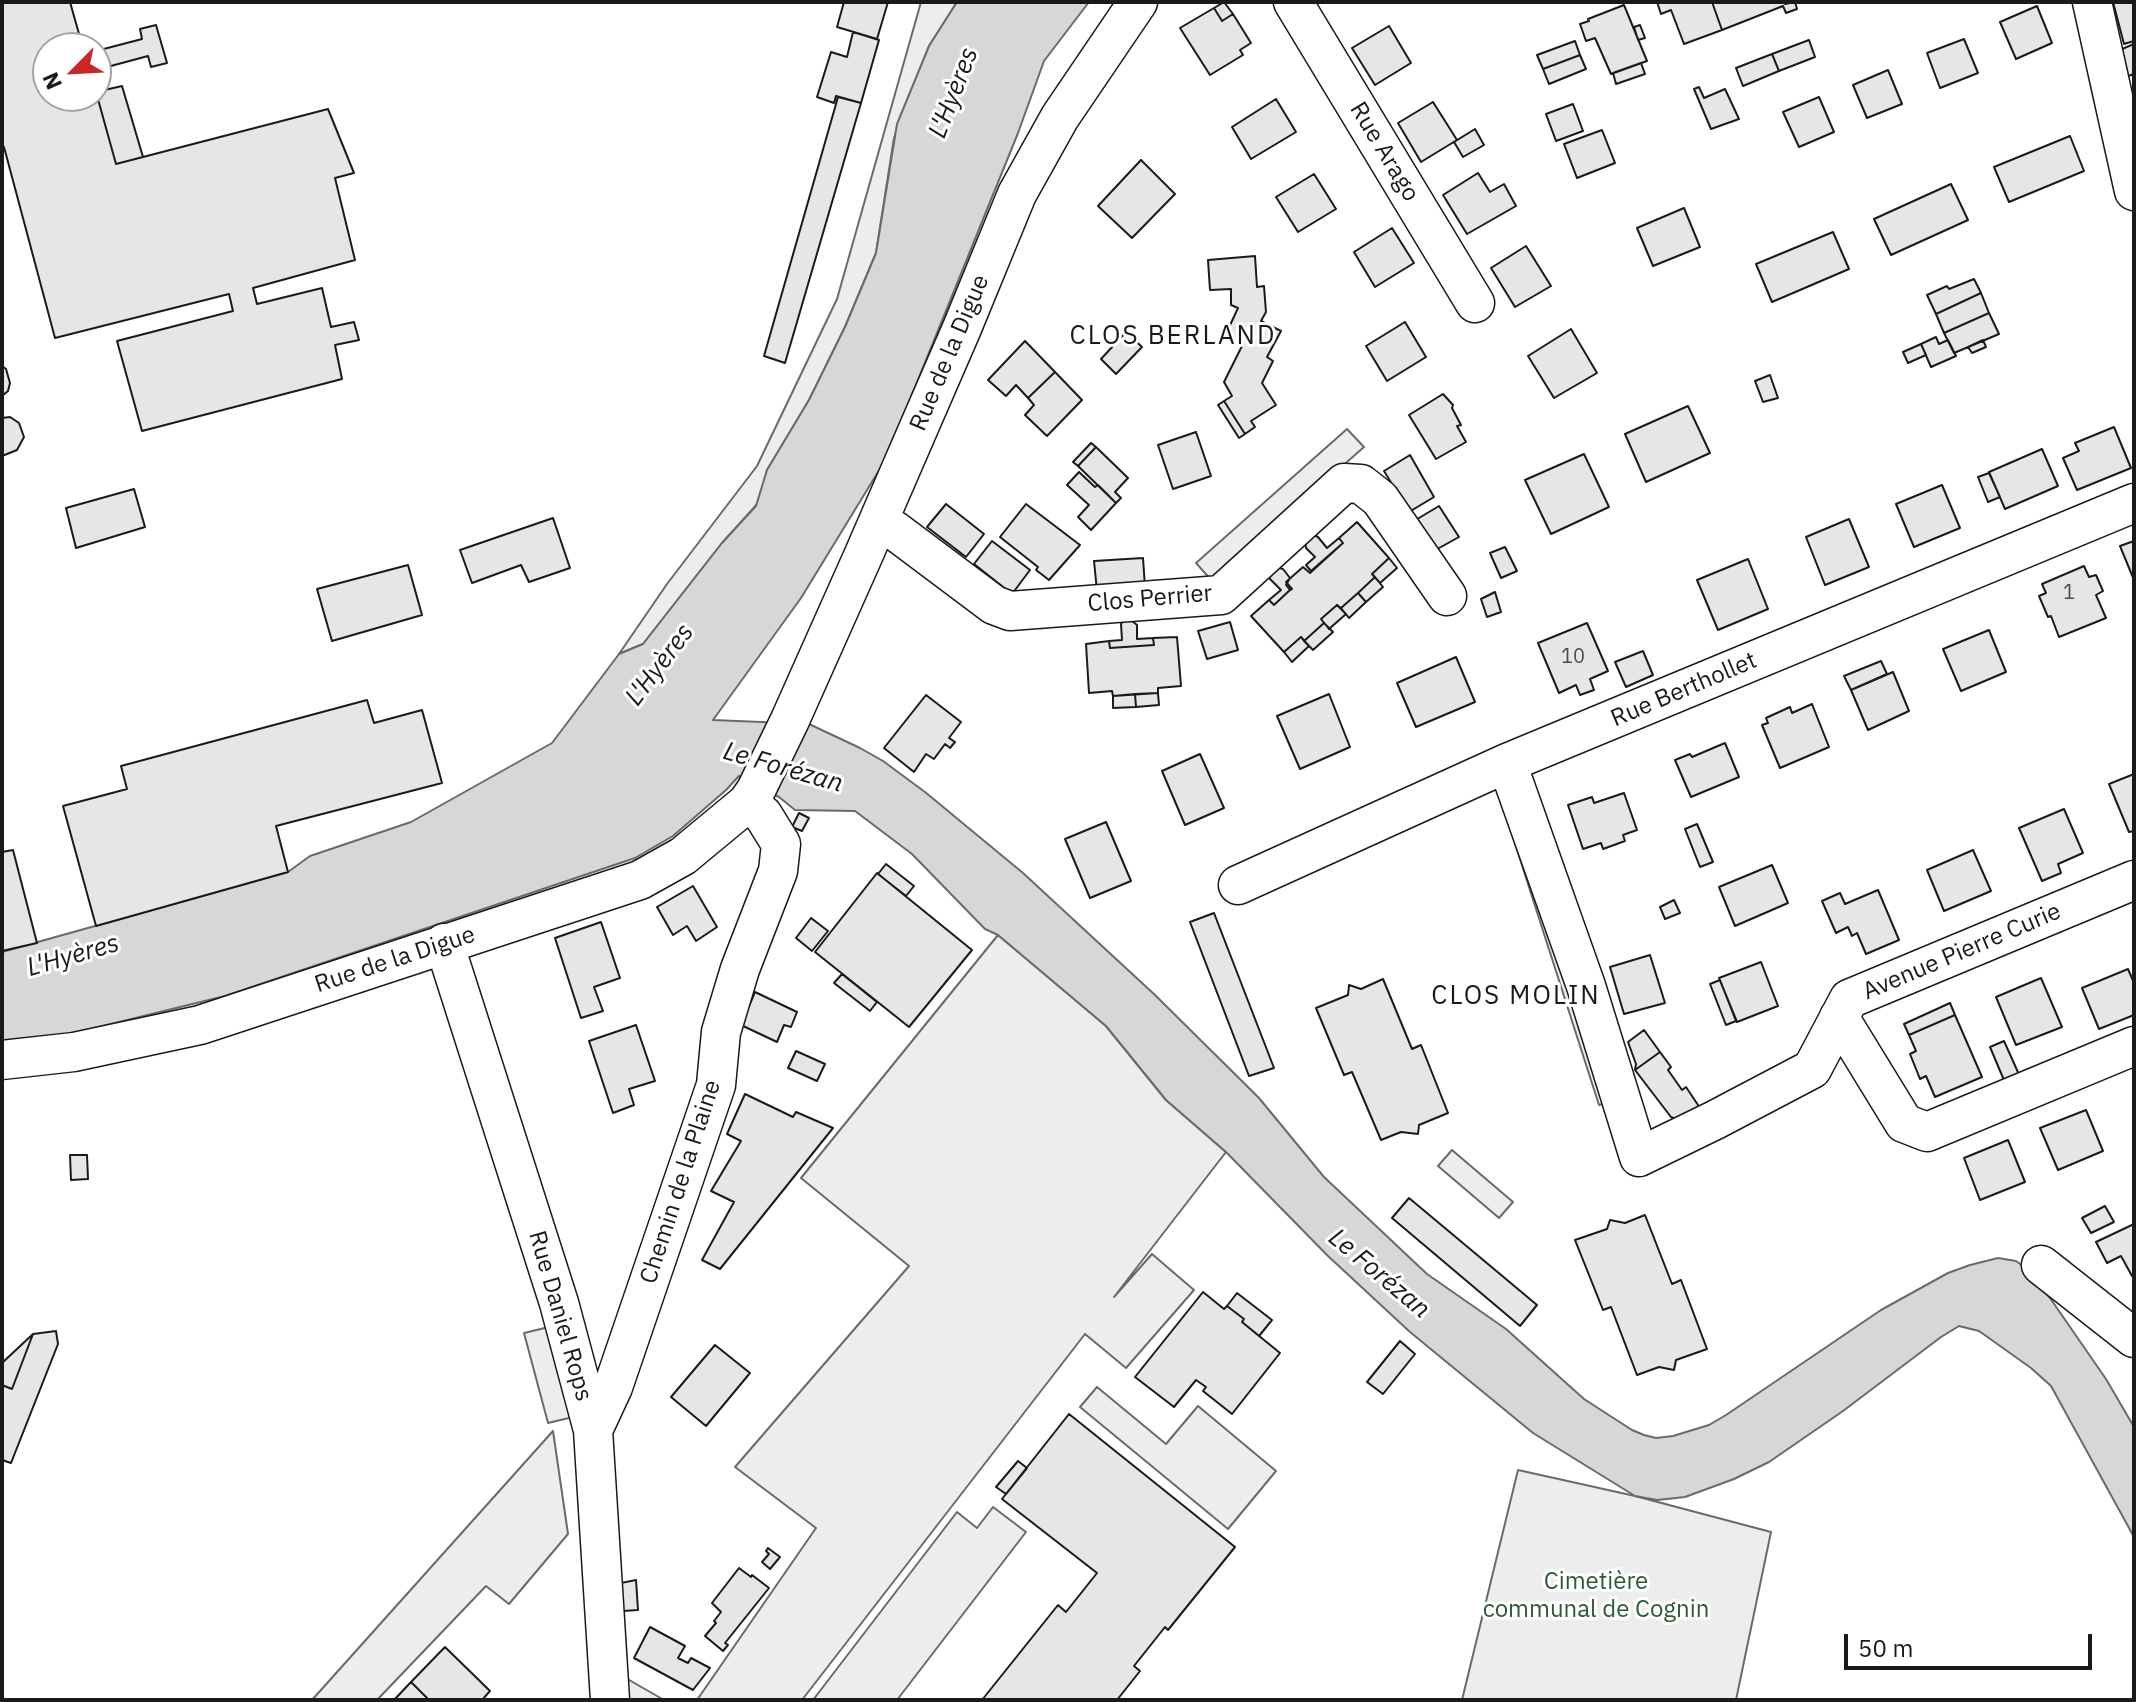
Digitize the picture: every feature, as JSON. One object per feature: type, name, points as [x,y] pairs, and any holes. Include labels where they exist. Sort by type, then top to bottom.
[{"type":"street","name":"Rue de la Digue","points":[[2,1060],[74,1052],[200,1025],[640,880],[683,856],[751,797],[790,720],[877,524],[1017,194],[1060,117],[1138,2]]},
{"type":"street","name":"Rue Arago","points":[[1293,2],[1475,303]]},
{"type":"street","points":[[2092,2],[2134,191]]},
{"type":"street","name":"Clos Perrier","points":[[877,524],[894,530],[994,605],[1010,611],[1221,595],[1344,483],[1361,484],[1388,508],[1447,596]]},
{"type":"street","name":"Rue Berthollet","points":[[1238,885],[1507,763],[2134,503]]},
{"type":"street","name":"Avenue Pierre Curie","points":[[1507,763],[1586,986],[1639,1157],[1812,1069],[1849,999],[2134,880]]},
{"type":"street","name":"Chemin de la Plaine","points":[[593,1430],[613,1387],[716,1085],[721,1032],[740,969],[778,871],[781,844],[751,797]]},
{"type":"street","name":"Rue Daniel Rops","points":[[444,943],[559,1303],[593,1430],[610,1700]]},
{"type":"street","points":[[1839,1017],[1904,1123],[1927,1132],[2134,1046]]},
{"type":"street","points":[[2041,1265],[2134,1338]]},
{"type":"shaded area","points":[[921,2],[957,2],[929,46],[894,138],[876,253],[845,327],[809,400],[767,470],[759,502],[722,543],[643,644],[619,654],[667,584],[757,466],[837,299]]},
{"type":"shaded area","points":[[1347,429],[1364,447],[1212,581],[1196,563]]},
{"type":"shaded area","points":[[1510,828],[1610,1102],[1599,1105]]},
{"type":"shaded area","points":[[998,935],[1106,1026],[1166,1100],[1226,1152],[1114,1297],[1152,1254],[1194,1290],[1126,1368],[1085,1334],[802,1700],[697,1700],[816,1528],[735,1467],[909,1266],[801,1178]]},
{"type":"shaded area","points":[[1452,1150],[1513,1202],[1499,1218],[1438,1166]]},
{"type":"shaded area","points":[[549,1327],[573,1417],[548,1423],[524,1333]]},
{"type":"shaded area","points":[[1097,1387],[1166,1444],[1198,1406],[1276,1471],[1228,1529],[1080,1407]]},
{"type":"shaded area","points":[[553,1431],[568,1534],[509,1604],[486,1586],[377,1700],[312,1700]]},
{"type":"shaded area","name":"Cimetière communal de Cognin","points":[[1518,1470],[1635,1496],[1771,1532],[1736,1700],[1462,1700]]},
{"type":"shaded area","points":[[993,1507],[1026,1532],[897,1700],[813,1700],[957,1512],[977,1528]]},
{"type":"shaded area","points":[[617,1673],[664,1700],[622,1700]]},
{"type":"water","points":[[957,2],[1089,2],[1044,61],[1018,133],[886,459],[801,598],[713,720],[809,724],[883,761],[925,792],[1023,873],[1155,995],[1259,1098],[1324,1177],[1427,1274],[1506,1329],[1584,1399],[1644,1435],[1656,1438],[1673,1436],[1709,1425],[1881,1310],[1948,1273],[1998,1258],[2016,1261],[2050,1298],[2106,1379],[2134,1427],[2134,1537],[2051,1386],[1979,1331],[1959,1326],[1769,1462],[1685,1497],[1657,1500],[1635,1496],[1533,1433],[1410,1332],[1328,1256],[1226,1152],[1166,1100],[1106,1026],[998,935],[985,929],[912,854],[855,811],[795,810],[779,797],[739,776],[673,836],[635,858],[225,996],[66,1035],[2,1043],[2,952],[288,872],[310,856],[411,822],[552,743],[619,654],[643,644],[722,543],[756,506],[767,470],[809,400],[845,327],[876,253],[897,124],[929,46]]},
{"type":"building","points":[[2,2],[70,2],[78,32],[32,32],[32,112],[102,112],[116,164],[328,109],[354,173],[335,178],[355,260],[253,288],[257,304],[322,288],[331,327],[354,322],[359,340],[335,345],[342,379],[142,431],[117,341],[233,311],[229,294],[55,338],[2,148]]},
{"type":"building","points":[[844,2],[888,2],[877,39],[837,27]]},
{"type":"building","points":[[1224,2],[1233,14],[1222,21],[1214,8]]},
{"type":"building","points":[[1657,2],[1712,2],[1722,30],[1684,44],[1671,10],[1661,14]]},
{"type":"building","points":[[1712,2],[1795,2],[1797,9],[1786,13],[1783,6],[1722,30]]},
{"type":"building","points":[[2113,2],[2134,2],[2134,41],[2124,44]]},
{"type":"building","points":[[1624,5],[1647,61],[1611,74],[1595,38],[1586,41],[1580,24]]},
{"type":"building","points":[[2037,6],[2052,43],[2016,59],[2000,22]]},
{"type":"building","points":[[1214,8],[1222,21],[1233,14],[1251,43],[1240,50],[1243,55],[1210,75],[1180,28]]},
{"type":"building","points":[[156,25],[167,63],[151,67],[148,56],[112,66],[112,47],[142,39],[140,29]]},
{"type":"building","points":[[1640,25],[1645,38],[1638,40],[1634,27]]},
{"type":"building","points":[[1389,26],[1411,63],[1375,85],[1352,48]]},
{"type":"building","points":[[853,32],[879,40],[861,103],[836,96],[834,103],[817,97],[831,52],[847,57]]},
{"type":"building","points":[[1964,39],[1978,73],[1940,88],[1927,53]]},
{"type":"building","points":[[1809,40],[1815,57],[1779,71],[1772,54]]},
{"type":"building","points":[[1575,41],[1580,55],[1543,69],[1537,55]]},
{"type":"building","points":[[2134,44],[2134,74],[2128,76],[2122,49]]},
{"type":"building","points":[[1772,54],[1779,71],[1743,86],[1736,68]]},
{"type":"building","points":[[1580,55],[1586,69],[1549,84],[1543,69]]},
{"type":"building","points":[[1641,63],[1645,74],[1616,84],[1613,73]]},
{"type":"building","points":[[1888,70],[1902,104],[1867,118],[1853,85]]},
{"type":"building","points":[[122,86],[143,157],[116,164],[102,112],[112,112],[112,88]]},
{"type":"building","points":[[1699,87],[1704,98],[1725,89],[1739,119],[1711,129],[1694,89]]},
{"type":"building","points":[[838,97],[861,103],[785,363],[764,356]]},
{"type":"building","points":[[1819,97],[1834,132],[1799,147],[1783,112]]},
{"type":"building","points":[[1276,99],[1296,132],[1251,159],[1232,127]]},
{"type":"building","points":[[1433,102],[1457,140],[1421,162],[1398,123]]},
{"type":"building","points":[[1573,104],[1583,131],[1556,141],[1546,114]]},
{"type":"building","points":[[1475,129],[1484,145],[1463,157],[1454,142]]},
{"type":"building","points":[[1602,130],[1615,163],[1577,178],[1564,144]]},
{"type":"building","points":[[2070,136],[2084,171],[2009,202],[1994,167]]},
{"type":"building","points":[[1141,160],[1175,194],[1132,238],[1098,206]]},
{"type":"building","points":[[1478,173],[1490,192],[1504,184],[1516,206],[1467,234],[1443,195]]},
{"type":"building","points":[[1314,174],[1336,209],[1298,232],[1276,197]]},
{"type":"building","points":[[1951,184],[1968,220],[1891,255],[1874,219]]},
{"type":"building","points":[[1684,208],[1700,247],[1653,266],[1637,228]]},
{"type":"building","points":[[1392,228],[1414,263],[1375,287],[1354,252]]},
{"type":"building","points":[[1833,232],[1849,269],[1772,302],[1756,264]]},
{"type":"building","points":[[1526,246],[1551,286],[1515,307],[1491,268]]},
{"type":"building","points":[[1255,256],[1257,287],[1264,286],[1266,312],[1261,321],[1281,331],[1267,357],[1273,361],[1262,383],[1276,405],[1251,421],[1255,427],[1245,434],[1224,401],[1232,396],[1224,382],[1242,346],[1225,336],[1238,308],[1231,305],[1231,289],[1210,290],[1208,260]]},
{"type":"building","points":[[1974,279],[1981,293],[1936,314],[1927,295]]},
{"type":"building","points":[[1981,293],[1989,313],[1944,333],[1936,314]]},
{"type":"building","points":[[1989,313],[1999,334],[1954,353],[1944,333]]},
{"type":"building","points":[[1405,322],[1426,357],[1387,381],[1366,346]]},
{"type":"building","points":[[1571,329],[1597,373],[1554,398],[1528,356]]},
{"type":"building","points":[[1126,332],[1142,347],[1116,374],[1101,359]]},
{"type":"building","points":[[1936,337],[1939,344],[1948,340],[1956,356],[1931,367],[1921,344]]},
{"type":"building","points":[[1983,340],[1986,347],[1972,353],[1968,347]]},
{"type":"building","points":[[1025,341],[1055,372],[1028,398],[1016,385],[1006,396],[988,380]]},
{"type":"building","points":[[1921,344],[1926,355],[1908,363],[1903,352]]},
{"type":"building","points":[[2,366],[10,383],[8,391],[2,396]]},
{"type":"building","points":[[1055,372],[1082,400],[1047,436],[1025,415],[1034,405],[1028,398]]},
{"type":"building","points":[[1770,375],[1778,398],[1763,402],[1755,381]]},
{"type":"building","points":[[1443,394],[1453,405],[1461,425],[1457,426],[1466,442],[1436,459],[1409,415]]},
{"type":"building","points":[[1224,401],[1245,434],[1239,438],[1218,405]]},
{"type":"building","points":[[1688,406],[1710,453],[1646,482],[1625,434]]},
{"type":"building","points":[[10,417],[19,423],[24,437],[17,450],[2,456],[2,418]]},
{"type":"building","points":[[2114,427],[2131,468],[2077,490],[2063,458],[2079,451],[2075,443]]},
{"type":"building","points":[[1196,432],[1211,476],[1173,489],[1158,445]]},
{"type":"building","points":[[1091,443],[1096,447],[1078,466],[1073,462]]},
{"type":"building","points":[[1096,447],[1128,478],[1115,492],[1121,498],[1116,503],[1078,466]]},
{"type":"building","points":[[2042,449],[2058,486],[2005,509],[1989,472]]},
{"type":"building","points":[[1584,454],[1609,507],[1551,534],[1525,480]]},
{"type":"building","points":[[1410,455],[1434,497],[1409,512],[1384,471]]},
{"type":"building","points":[[1079,472],[1116,503],[1091,530],[1078,517],[1089,505],[1067,485]]},
{"type":"building","points":[[1989,473],[2000,497],[1988,502],[1978,477]]},
{"type":"building","points":[[1942,485],[1960,528],[1914,547],[1896,504]]},
{"type":"building","points":[[134,489],[145,527],[76,548],[66,508]]},
{"type":"building","points":[[946,504],[984,534],[966,557],[927,527]]},
{"type":"building","points":[[1026,504],[1080,545],[1049,580],[1036,570],[1038,567],[1000,537]]},
{"type":"building","points":[[1439,506],[1459,537],[1432,552],[1414,521]]},
{"type":"building","points":[[553,518],[570,568],[529,582],[521,565],[472,583],[460,550]]},
{"type":"building","points":[[1849,519],[1869,567],[1825,585],[1806,537]]},
{"type":"building","points":[[1357,522],[1389,558],[1358,593],[1341,608],[1337,605],[1321,619],[1324,623],[1304,641],[1301,637],[1284,652],[1251,616],[1269,600],[1274,605],[1292,589],[1286,582],[1303,567],[1310,573],[1343,543],[1339,538]]},
{"type":"building","points":[[1314,535],[1327,548],[1339,538],[1343,543],[1311,571],[1306,565],[1315,557],[1306,548],[1305,541]]},
{"type":"building","points":[[992,541],[1030,570],[1012,594],[974,564]]},
{"type":"building","points":[[2134,541],[2134,580],[2120,546]]},
{"type":"building","points":[[1505,547],[1517,571],[1501,578],[1490,553]]},
{"type":"building","points":[[1143,558],[1145,587],[1097,591],[1094,561]]},
{"type":"building","points":[[1389,558],[1397,568],[1380,583],[1372,574]]},
{"type":"building","points":[[1748,559],[1768,609],[1718,630],[1697,580]]},
{"type":"building","points":[[408,565],[422,615],[332,641],[317,589]]},
{"type":"building","points":[[2084,566],[2089,577],[2096,575],[2103,591],[2096,595],[2106,618],[2059,637],[2039,596],[2046,593],[2042,584]]},
{"type":"building","points":[[1276,567],[1283,569],[1290,578],[1286,585],[1290,590],[1274,605],[1269,600],[1281,590],[1269,575]]},
{"type":"building","points":[[1375,577],[1383,587],[1366,602],[1358,593]]},
{"type":"building","points":[[1495,592],[1501,612],[1487,617],[1481,599]]},
{"type":"building","points":[[1358,593],[1366,602],[1349,618],[1341,608]]},
{"type":"building","points":[[1337,605],[1346,614],[1329,629],[1321,619]]},
{"type":"building","points":[[1131,620],[1137,625],[1137,639],[1153,638],[1154,645],[1110,648],[1109,641],[1122,640],[1123,621]]},
{"type":"building","points":[[1230,622],[1238,650],[1207,659],[1198,631]]},
{"type":"building","points":[[1324,623],[1333,632],[1313,650],[1304,641]]},
{"type":"building","points":[[1587,623],[1608,671],[1590,679],[1594,690],[1580,695],[1576,685],[1559,693],[1538,643]]},
{"type":"building","points":[[1989,630],[2006,672],[1961,691],[1943,649]]},
{"type":"building","points":[[1177,637],[1181,686],[1158,688],[1158,693],[1113,696],[1112,691],[1089,693],[1086,644],[1109,641],[1110,648],[1154,645],[1153,638]]},
{"type":"building","points":[[1301,637],[1309,646],[1292,662],[1284,652]]},
{"type":"building","points":[[1643,651],[1653,675],[1626,687],[1615,662]]},
{"type":"building","points":[[1456,657],[1475,702],[1416,727],[1397,683]]},
{"type":"building","points":[[1881,661],[1887,674],[1851,690],[1844,676]]},
{"type":"building","points":[[1893,672],[1909,711],[1868,730],[1851,690]]},
{"type":"building","points":[[1158,693],[1159,705],[1136,707],[1135,694]]},
{"type":"building","points":[[1135,694],[1136,707],[1113,708],[1113,696]]},
{"type":"building","points":[[1329,694],[1350,747],[1300,769],[1277,716]]},
{"type":"building","points":[[926,695],[961,722],[949,738],[955,742],[950,748],[945,744],[934,759],[926,754],[914,772],[884,748]]},
{"type":"building","points":[[367,700],[374,723],[422,710],[442,783],[276,826],[288,872],[96,926],[63,806],[127,789],[121,766]]},
{"type":"building","points":[[1812,704],[1829,747],[1780,768],[1762,725],[1768,723],[1766,718],[1790,707],[1792,713]]},
{"type":"building","points":[[1725,743],[1739,777],[1691,797],[1675,760],[1690,754],[1692,757]]},
{"type":"building","points":[[1200,754],[1224,808],[1185,825],[1162,771]]},
{"type":"building","points":[[2134,774],[2134,831],[2129,832],[2109,784]]},
{"type":"building","points":[[1624,793],[1637,830],[1623,835],[1625,841],[1603,849],[1601,843],[1583,849],[1568,805],[1592,797],[1594,803]]},
{"type":"building","points":[[2064,809],[2083,853],[2058,864],[2061,873],[2042,881],[2019,828]]},
{"type":"building","points":[[799,813],[809,818],[802,831],[792,827]]},
{"type":"building","points":[[1106,822],[1131,881],[1090,898],[1065,839]]},
{"type":"building","points":[[1697,824],[1713,862],[1700,867],[1685,829]]},
{"type":"building","points":[[13,850],[37,943],[2,951],[2,852]]},
{"type":"building","points":[[1973,850],[1991,891],[1944,911],[1927,870]]},
{"type":"building","points":[[886,864],[914,886],[906,896],[878,874]]},
{"type":"building","points":[[1772,865],[1788,903],[1735,926],[1719,887]]},
{"type":"building","points":[[877,873],[972,950],[909,1027],[815,952]]},
{"type":"building","points":[[693,886],[717,927],[696,941],[687,926],[673,935],[657,907]]},
{"type":"building","points":[[1878,890],[1899,940],[1866,954],[1857,933],[1852,936],[1848,927],[1836,933],[1822,901],[1840,893],[1845,904]]},
{"type":"building","points":[[1674,900],[1680,913],[1665,919],[1660,907]]},
{"type":"building","points":[[1214,913],[1274,1068],[1249,1076],[1190,922]]},
{"type":"building","points":[[811,918],[828,931],[812,951],[796,938]]},
{"type":"building","points":[[601,922],[620,978],[594,987],[603,1011],[581,1018],[555,938]]},
{"type":"building","points":[[1650,955],[1665,1003],[1624,1014],[1610,967]]},
{"type":"building","points":[[1761,962],[1778,1006],[1737,1022],[1719,978]]},
{"type":"building","points":[[2128,969],[2134,983],[2134,1015],[2099,1029],[2082,988]]},
{"type":"building","points":[[842,974],[877,1002],[870,1011],[834,983]]},
{"type":"building","points":[[2041,978],[2062,1027],[2016,1045],[1996,997]]},
{"type":"building","points":[[1383,979],[1412,1049],[1421,1045],[1448,1113],[1419,1125],[1418,1134],[1401,1132],[1381,1140],[1352,1072],[1344,1075],[1316,1008],[1348,995],[1349,985],[1361,989]]},
{"type":"building","points":[[1720,980],[1736,1021],[1726,1025],[1710,984]]},
{"type":"building","points":[[755,992],[797,1012],[791,1027],[784,1025],[777,1042],[741,1025]]},
{"type":"building","points":[[1950,1003],[1955,1015],[1909,1035],[1904,1024]]},
{"type":"building","points":[[1955,1015],[1982,1077],[1935,1097],[1926,1076],[1920,1079],[1910,1054],[1916,1051],[1909,1035]]},
{"type":"building","points":[[636,1025],[655,1081],[629,1089],[634,1105],[613,1113],[589,1041]]},
{"type":"building","points":[[1644,1030],[1660,1052],[1635,1070],[1636,1064],[1628,1042]]},
{"type":"building","points":[[2004,1041],[2021,1079],[2006,1085],[1990,1047]]},
{"type":"building","points":[[796,1051],[825,1064],[817,1081],[788,1068]]},
{"type":"building","points":[[1660,1052],[1682,1090],[1686,1087],[1700,1108],[1680,1121],[1671,1117],[1635,1070]]},
{"type":"building","points":[[745,1094],[793,1117],[796,1112],[833,1128],[720,1269],[702,1260],[734,1202],[711,1191],[741,1141],[727,1134]]},
{"type":"building","points":[[2086,1110],[2103,1151],[2058,1170],[2040,1128]]},
{"type":"building","points":[[2008,1140],[2025,1182],[1980,1200],[1964,1158]]},
{"type":"building","points":[[70,1155],[87,1155],[88,1179],[71,1180]]},
{"type":"building","points":[[1409,1198],[1537,1305],[1520,1326],[1392,1218]]},
{"type":"building","points":[[2105,1206],[2114,1222],[2091,1233],[2082,1218]]},
{"type":"building","points":[[1645,1215],[1672,1284],[1681,1280],[1707,1349],[1676,1360],[1674,1370],[1659,1367],[1637,1375],[1611,1307],[1603,1310],[1575,1240],[1607,1229],[1610,1220],[1625,1223]]},
{"type":"building","points":[[2134,1224],[2132,1276],[2121,1256],[2107,1263],[2096,1242]]},
{"type":"building","points":[[1203,1292],[1224,1309],[1227,1306],[1244,1319],[1242,1322],[1280,1353],[1232,1414],[1203,1391],[1206,1387],[1196,1380],[1174,1407],[1135,1377]]},
{"type":"building","points":[[1237,1293],[1272,1320],[1259,1336],[1227,1306]]},
{"type":"building","points":[[56,1331],[58,1344],[11,1463],[2,1460],[2,1385],[12,1389],[33,1334]]},
{"type":"building","points":[[33,1334],[12,1389],[2,1385],[2,1363]]},
{"type":"building","points":[[1400,1341],[1415,1354],[1383,1394],[1367,1382]]},
{"type":"building","points":[[715,1345],[750,1373],[706,1426],[671,1397]]},
{"type":"building","points":[[1069,1414],[1235,1547],[1168,1630],[1165,1627],[1134,1666],[1140,1671],[1117,1700],[982,1700],[1058,1605],[1066,1612],[1097,1573],[1002,1499]]},
{"type":"building","points":[[1018,1461],[1027,1468],[1006,1494],[996,1487]]},
{"type":"building","points":[[768,1548],[780,1557],[770,1569],[762,1562],[769,1554],[766,1551]]},
{"type":"building","points":[[739,1568],[769,1588],[725,1643],[728,1645],[723,1651],[705,1636],[721,1612],[712,1603]]},
{"type":"building","points":[[636,1580],[638,1610],[623,1611],[621,1583]]},
{"type":"building","points":[[650,1627],[685,1646],[678,1658],[688,1663],[691,1658],[710,1668],[693,1690],[634,1658]]},
{"type":"building","points":[[445,1647],[490,1691],[482,1700],[429,1700],[411,1682]]},
{"type":"building","points":[[411,1682],[429,1700],[394,1700]]},
{"type":"district","name":"CLOS BERLAND","points":[[1173,336]]},
{"type":"district","name":"CLOS MOLIN","points":[[1516,996]]},
{"type":"water label","name":"L'Hyères","points":[[954,93]]},
{"type":"water label","name":"L'Hyères","points":[[660,665]]},
{"type":"water label","name":"Le Forézan","points":[[783,768]]},
{"type":"water label","name":"L'Hyères","points":[[73,956]]},
{"type":"water label","name":"Le Forézan","points":[[1379,1274]]}]
